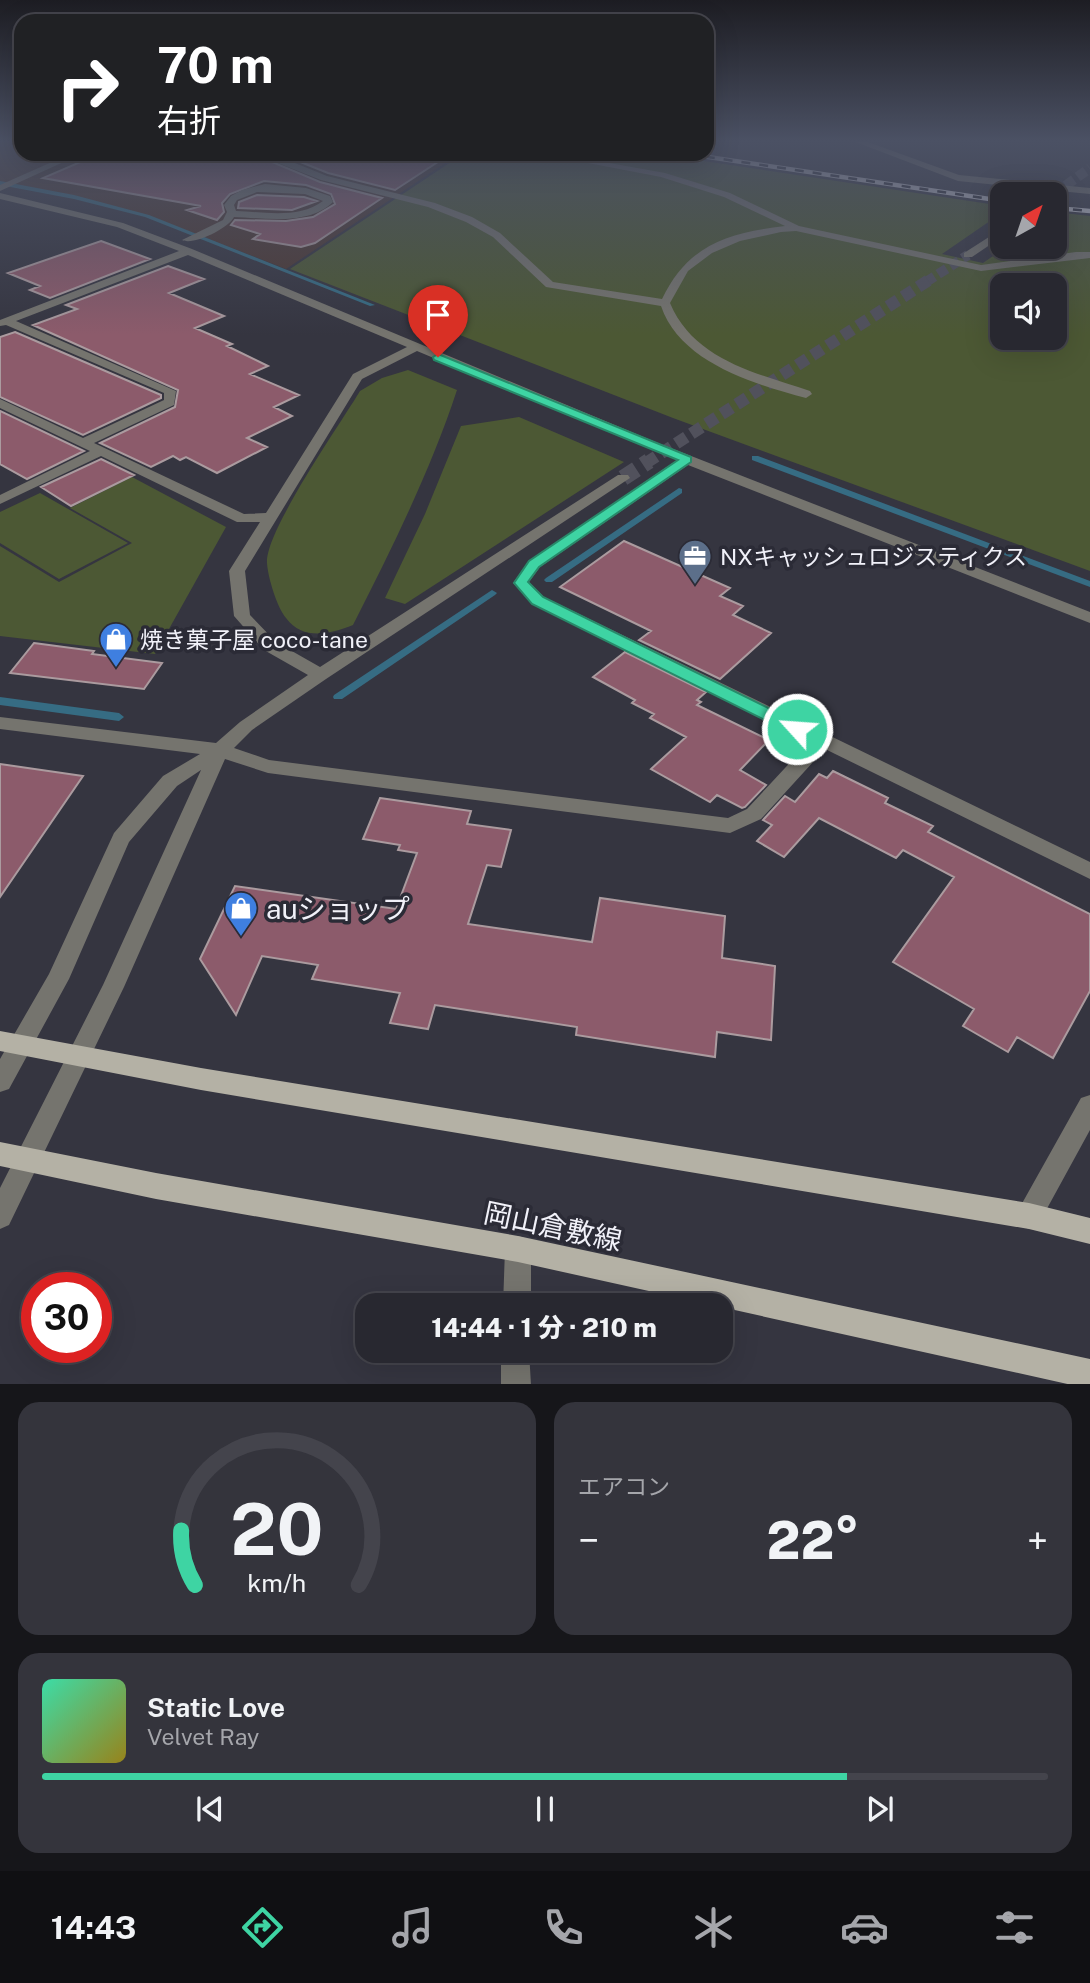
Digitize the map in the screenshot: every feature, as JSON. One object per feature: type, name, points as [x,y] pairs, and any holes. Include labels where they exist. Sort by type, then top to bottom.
[{"type":"main road","points":[[10,1043],[201,1079],[1030,1216],[1090,1231]]},
{"type":"main road","name":"岡山倉敷線","points":[[0,1154],[156,1186],[519,1249],[1090,1374]]},
{"type":"street","points":[[59,206],[188,245],[414,348],[1090,618]]},
{"type":"street","points":[[3,323],[188,245],[200,235],[228,222],[231,214],[229,206]]},
{"type":"street","points":[[231,214],[260,216],[309,212],[321,206]]},
{"type":"street","points":[[437,206],[489,230],[517,251],[535,276],[551,285],[665,303]]},
{"type":"street","points":[[749,206],[796,228],[981,268],[1002,269],[1057,257],[1090,255]]},
{"type":"street","points":[[665,303],[684,270],[699,258],[743,236],[796,228]]},
{"type":"street","points":[[968,255],[990,240]]},
{"type":"street","points":[[665,303],[673,324],[699,348],[752,375],[806,394]]},
{"type":"street","points":[[3,323],[170,391],[170,402],[83,443]]},
{"type":"street","points":[[320,675],[270,646],[242,616],[237,571],[357,377],[414,348]]},
{"type":"street","points":[[0,403],[242,519],[272,517]]},
{"type":"street","points":[[0,500],[101,451]]},
{"type":"street","points":[[687,459],[534,564],[521,583],[538,600],[1090,871]]},
{"type":"street","points":[[0,1081],[10,1043],[58,979],[121,838],[170,782],[220,750],[246,726],[320,675],[623,478]]},
{"type":"street","points":[[0,723],[220,750],[268,766],[730,826],[754,814],[821,741]]},
{"type":"street","points":[[0,1216],[79,1055],[220,750]]},
{"type":"street","points":[[1030,1216],[1090,1106]]},
{"type":"street","points":[[517,1293],[519,1249]]},
{"type":"street","points":[[515,1363],[516,1384]]},
{"type":"shaded area","points":[[111,206],[381,206],[286,269],[152,217]]},
{"type":"green space","points":[[385,206],[990,206],[990,221],[942,254],[983,263],[990,258],[1068,259],[1068,213],[1090,216],[1090,571],[673,418],[290,269]]},
{"type":"green space","points":[[408,370],[457,390],[423,480],[353,625],[317,634],[300,630],[283,613],[269,576],[267,563],[278,527],[360,391],[382,378]]},
{"type":"green space","points":[[519,417],[624,462],[405,604],[385,598],[425,514],[461,426]]},
{"type":"green space","points":[[132,477],[226,527],[155,654],[0,636],[0,546],[59,582],[132,543],[70,508]]},
{"type":"green space","points":[[40,493],[128,543],[59,579],[0,543],[0,512]]},
{"type":"building","points":[[199,206],[223,206],[224,212],[217,220],[187,210],[201,206]]},
{"type":"building","points":[[238,206],[304,206],[292,210],[238,208]]},
{"type":"building","points":[[332,206],[371,206],[315,243],[301,247],[253,239],[260,234],[231,225],[235,220],[286,221],[313,217]]},
{"type":"building","points":[[101,241],[150,259],[50,298],[30,290],[40,286],[8,273]]},
{"type":"building","points":[[168,266],[204,279],[169,293],[224,316],[195,328],[232,344],[227,346],[268,366],[250,374],[299,395],[274,407],[292,416],[247,438],[267,447],[217,473],[186,457],[180,460],[173,456],[151,467],[100,443],[175,407],[178,390],[33,325],[77,309],[66,305]]},
{"type":"building","points":[[15,332],[161,395],[161,398],[83,435],[0,397],[0,337]]},
{"type":"building","points":[[0,411],[84,451],[27,479],[0,464]]},
{"type":"building","points":[[101,459],[134,475],[71,506],[41,487]]},
{"type":"building","points":[[624,541],[730,588],[720,596],[743,606],[733,615],[771,633],[720,679],[639,640],[651,631],[560,587]]},
{"type":"building","points":[[34,643],[162,663],[144,689],[10,673]]},
{"type":"building","points":[[625,652],[706,692],[697,700],[701,702],[697,705],[769,740],[740,770],[766,785],[745,807],[742,808],[717,795],[710,802],[651,769],[686,737],[650,718],[654,714],[632,703],[635,700],[593,677]]},
{"type":"building","points":[[0,764],[83,776],[0,897]]},
{"type":"building","points":[[833,771],[888,798],[885,803],[933,826],[928,832],[1090,914],[1090,991],[1053,1058],[1017,1037],[1008,1052],[963,1026],[974,1009],[893,962],[954,877],[903,850],[896,858],[819,818],[784,857],[757,841],[772,825],[763,820],[785,796],[795,802],[819,774],[827,778]]},
{"type":"building","points":[[380,798],[471,811],[467,824],[511,830],[501,867],[487,865],[468,924],[592,942],[600,898],[725,916],[722,958],[775,966],[771,1040],[717,1032],[715,1057],[576,1035],[577,1027],[435,1005],[428,1029],[390,1023],[400,993],[312,979],[318,965],[262,956],[236,1015],[200,959],[235,886],[396,909],[417,853],[398,850],[400,845],[363,839]]},
{"type":"waterway","points":[[107,206],[147,216],[372,305]]},
{"type":"waterway","points":[[755,458],[1090,584]]},
{"type":"waterway","points":[[549,580],[679,491]]},
{"type":"waterway","points":[[338,697],[492,593]]},
{"type":"waterway","points":[[0,701],[119,717]]},
{"type":"tunnel","points":[[926,282],[968,255]]},
{"type":"tunnel","points":[[646,463],[929,280]]},
{"type":"tunnel","points":[[623,478],[649,461]]},
{"type":"railway","points":[[1068,209],[1090,211]]},
{"type":"place","name":"NXキャッシュロジスティクス","points":[[695,586]]},
{"type":"place","name":"焼き菓子屋 coco-tane","points":[[116,669]]},
{"type":"place","name":"auショップ","points":[[241,938]]},
{"type":"route","points":[[438,357],[687,459],[534,564],[521,583],[538,600],[797,729]]}]
